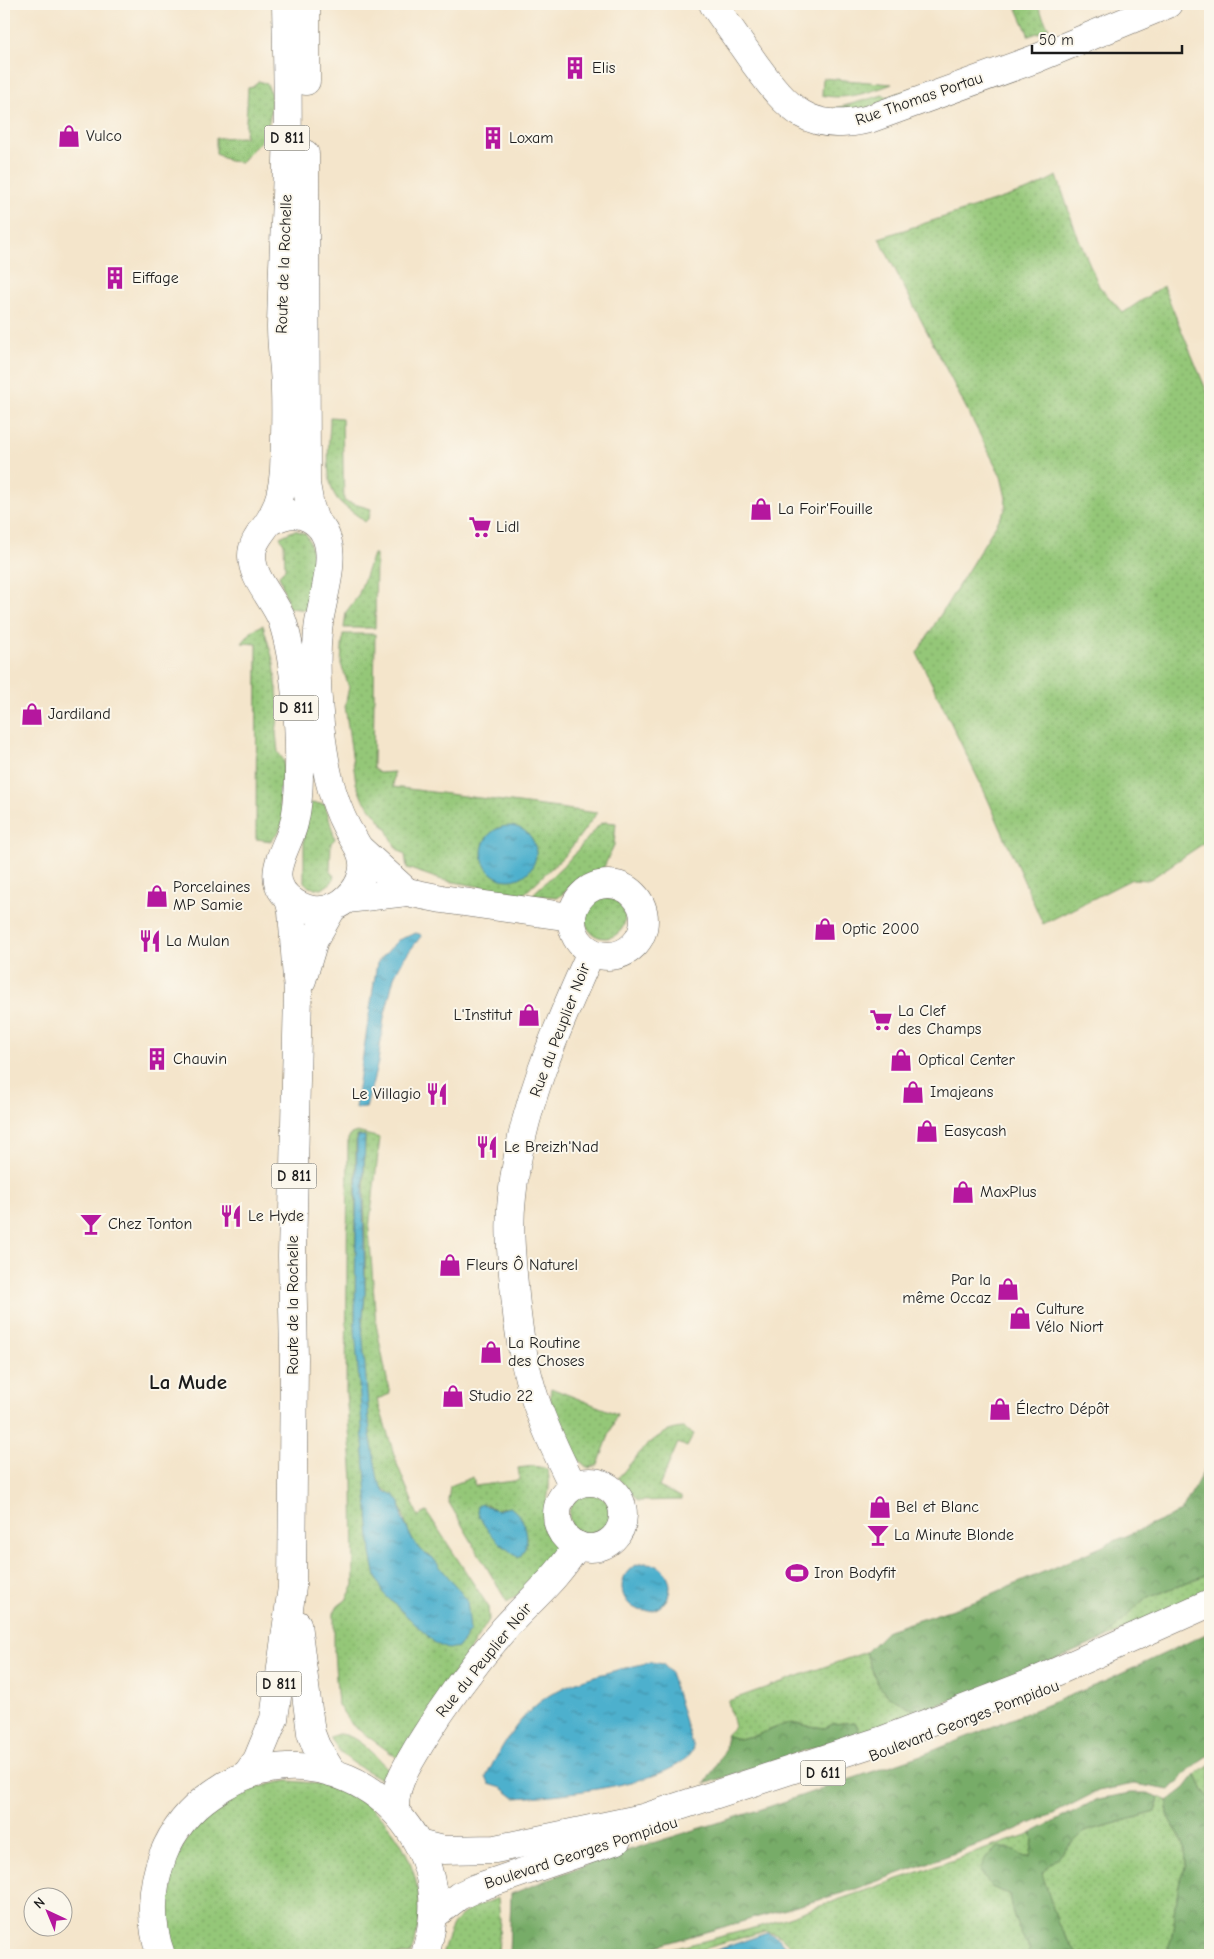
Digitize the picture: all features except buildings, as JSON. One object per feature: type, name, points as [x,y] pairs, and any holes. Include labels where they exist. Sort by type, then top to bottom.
[{"type":"main road","name":"Route de la Rochelle","points":[[246,1775],[257,1760],[274,1719],[292,1587],[294,1358],[292,1256],[298,993],[292,911],[289,899],[279,884],[277,872],[281,853],[294,824],[299,786],[300,750],[294,689],[282,622],[254,568],[252,558],[255,541],[269,522],[276,506],[284,474],[285,389],[281,331],[282,242],[287,162],[286,4]]},
{"type":"main road","name":"Route de la Rochelle","points":[[298,993],[314,940],[340,903],[356,889],[362,875],[363,861],[360,849],[344,822],[332,794],[324,759],[317,679],[317,636],[331,551],[324,531],[315,521],[306,484],[306,4]]},
{"type":"main road","name":"Rue Thomas Portau","points":[[713,4],[784,101],[805,117],[836,124],[869,119],[1036,59],[1168,4]]},
{"type":"main road","points":[[269,522],[290,514],[298,514],[315,521]]},
{"type":"main road","points":[[360,849],[407,892]]},
{"type":"main road","points":[[597,885],[619,885],[634,894],[639,900],[644,918],[644,927],[636,944],[628,950],[614,956],[591,952],[576,938],[571,917],[580,897],[597,885]]},
{"type":"main road","points":[[289,899],[310,910],[407,892],[442,899],[571,917]]},
{"type":"main road","name":"Rue du Peuplier Noir","points":[[573,1486],[535,1399],[522,1348],[513,1281],[510,1216],[514,1177],[536,1089],[554,1038],[591,952]]},
{"type":"main road","points":[[582,1482],[602,1484],[617,1494],[623,1511],[618,1533],[600,1547],[588,1548],[577,1545],[562,1532],[557,1512],[559,1502],[573,1486],[582,1482]]},
{"type":"main road","name":"Rue du Peuplier Noir","points":[[395,1810],[394,1798],[398,1784],[438,1714],[504,1629],[550,1581],[577,1545]]},
{"type":"main road","name":"Route de la Rochelle","points":[[292,1587],[311,1732],[319,1752],[332,1772]]},
{"type":"main road","name":"Boulevard Georges Pompidou","points":[[419,1844],[450,1850],[495,1849],[643,1818],[883,1740],[1058,1672],[1210,1603]]},
{"type":"main road","name":"Boulevard Georges Pompidou","points":[[433,1916],[459,1896],[476,1888],[766,1793],[961,1725],[1097,1669],[1210,1618]]},
{"type":"main road","points":[[161,1955],[153,1921],[153,1894],[158,1868],[168,1844],[182,1821],[200,1802],[222,1786],[246,1775],[267,1769],[289,1767],[311,1768],[332,1772],[362,1785],[395,1810],[419,1844],[432,1889],[433,1916],[425,1955]]},
{"type":"green space","points":[[1015,4],[1037,4],[1049,29],[1029,36]]},
{"type":"green space","points":[[823,78],[892,84],[858,95],[831,97],[822,95]]},
{"type":"green space","points":[[258,81],[266,83],[271,96],[267,129],[264,137],[242,162],[229,161],[216,154],[216,138],[245,137],[248,88],[253,87]]},
{"type":"green space","points":[[931,82],[867,109],[833,109],[883,95],[888,97]]},
{"type":"green space","points":[[1057,176],[1076,232],[1099,286],[1123,313],[1163,286],[1210,399],[1210,839],[1149,880],[1132,879],[1043,924],[985,793],[917,653],[1005,510],[1006,498],[1001,476],[879,238],[1031,189]]},
{"type":"green space","points":[[330,417],[342,418],[344,501],[371,509],[369,518],[365,522],[340,502],[334,494],[331,485],[328,462]]},
{"type":"green space","points":[[295,530],[306,534],[312,551],[312,583],[308,610],[289,608],[279,575],[285,569],[284,544],[280,537]]},
{"type":"green space","points":[[373,554],[376,554],[375,628],[344,628],[346,612],[358,596]]},
{"type":"green space","points":[[263,625],[274,663],[279,709],[276,733],[278,752],[284,761],[279,806],[289,808],[280,830],[271,841],[256,839],[257,644],[242,643],[253,630]]},
{"type":"green space","points":[[343,634],[375,634],[373,768],[379,773],[394,772],[393,787],[597,813],[567,853],[524,894],[442,880],[407,868],[405,855],[396,848],[387,829],[362,798],[356,783],[345,706],[349,687],[341,664]]},
{"type":"green space","points":[[306,803],[325,804],[335,839],[331,843],[330,871],[334,876],[332,882],[322,889],[309,887],[304,882]]},
{"type":"green space","points":[[605,822],[616,823],[614,845],[604,867],[578,880],[559,897],[532,895],[568,861],[600,824]]},
{"type":"green space","points":[[605,898],[619,904],[625,918],[619,932],[605,938],[591,932],[585,918],[591,904]]},
{"type":"green space","points":[[357,1132],[380,1138],[369,1229],[376,1324],[390,1394],[377,1399],[397,1464],[418,1516],[427,1512],[488,1606],[489,1620],[399,1759],[352,1725],[338,1705],[334,1653],[334,1613],[338,1606],[346,1600],[354,1585],[353,1479],[346,1393],[348,1139],[351,1134]],"holes":[[[356,1136],[365,1136],[365,1292],[362,1341],[366,1402],[374,1464],[380,1484],[398,1500],[414,1542],[432,1557],[436,1644],[376,1577],[355,1327]]]},
{"type":"green space","points":[[551,1388],[617,1414],[598,1465],[588,1468],[574,1454],[567,1443],[552,1408]]},
{"type":"green space","points":[[683,1428],[694,1434],[687,1447],[678,1443],[659,1487],[681,1497],[681,1500],[638,1501],[618,1478],[646,1446],[655,1439],[673,1430]]},
{"type":"green space","points":[[1210,1459],[1210,1573],[1143,1600],[1104,1639],[1030,1670],[920,1712],[897,1701],[883,1691],[875,1677],[866,1652],[888,1630],[977,1601],[1181,1512]]},
{"type":"green space","points":[[534,1466],[548,1471],[549,1482],[544,1522],[551,1541],[561,1550],[531,1586],[507,1602],[448,1501],[450,1486],[473,1477],[475,1486],[520,1480],[518,1468]],"holes":[[[486,1504],[496,1510],[503,1507],[491,1534]]]},
{"type":"green space","points":[[594,1494],[602,1497],[608,1503],[611,1515],[608,1527],[602,1533],[586,1536],[578,1533],[572,1527],[569,1511],[572,1503],[578,1497]]},
{"type":"green space","points":[[1210,1573],[1210,1589],[1104,1639],[1143,1600]]},
{"type":"green space","points":[[1210,1632],[1210,1755],[1191,1768],[1170,1790],[1134,1784],[1098,1791],[1053,1814],[991,1840],[853,1890],[625,1955],[509,1955],[511,1894],[597,1860],[753,1812],[922,1755],[1106,1681]]},
{"type":"green space","points":[[866,1652],[875,1677],[883,1691],[897,1701],[920,1712],[860,1732],[855,1722],[833,1724],[825,1728],[788,1723],[757,1735],[738,1739],[726,1735],[734,1727],[728,1701]]},
{"type":"green space","points":[[855,1722],[860,1732],[705,1784],[725,1750],[726,1735],[738,1739],[757,1735],[788,1723],[825,1728],[833,1724]]},
{"type":"green space","points":[[338,1734],[353,1738],[367,1748],[391,1771],[384,1781],[353,1763],[334,1745],[330,1737]]},
{"type":"green space","points":[[1210,1764],[1210,1799],[1195,1775]]},
{"type":"green space","points":[[1195,1775],[1210,1799],[1210,1955],[1166,1955],[1172,1937],[1178,1889],[1186,1862],[1184,1846],[1168,1815],[1168,1801],[1185,1788]]},
{"type":"green space","points":[[288,1781],[333,1787],[347,1793],[368,1806],[385,1822],[399,1841],[410,1862],[417,1885],[419,1908],[417,1932],[410,1955],[175,1955],[168,1923],[168,1892],[174,1864],[187,1840],[205,1818],[228,1801],[256,1788]]},
{"type":"green space","points":[[1131,1793],[1147,1793],[1159,1797],[1156,1812],[1084,1832],[1042,1873],[1058,1924],[1078,1955],[1026,1955],[1030,1949],[1016,1923],[1009,1894],[991,1887],[980,1870],[986,1857],[999,1847],[1015,1850],[1022,1857],[1030,1857],[1033,1842],[1032,1833],[1098,1799]]},
{"type":"green space","points":[[1159,1797],[1168,1801],[1168,1815],[1184,1846],[1186,1860],[1178,1889],[1172,1937],[1166,1955],[1078,1955],[1058,1924],[1041,1873],[1084,1832],[1156,1812]]},
{"type":"green space","points":[[1032,1833],[1033,1841],[1030,1857],[1022,1857],[991,1887],[1009,1893],[1016,1922],[1030,1949],[1026,1955],[791,1955],[790,1945],[780,1936],[765,1931],[683,1955],[650,1955],[765,1925]]},
{"type":"green space","points":[[498,1898],[500,1919],[498,1955],[442,1955],[450,1931],[460,1917],[474,1908]]},
{"type":"water","points":[[509,826],[519,828],[528,834],[534,843],[536,853],[534,863],[528,872],[519,878],[509,880],[499,878],[490,872],[484,863],[482,853],[484,843],[490,834],[499,828]]},
{"type":"water","points":[[416,933],[422,935],[404,958],[394,977],[384,1018],[378,1062],[366,1108],[355,1108],[377,963],[398,940]]},
{"type":"water","points":[[357,1136],[365,1136],[363,1196],[365,1294],[362,1326],[370,1433],[378,1480],[385,1492],[394,1495],[400,1503],[402,1518],[413,1541],[425,1554],[432,1557],[467,1600],[470,1630],[459,1647],[448,1649],[436,1644],[384,1594],[376,1577],[371,1553],[355,1327]]},
{"type":"water","points":[[482,1504],[496,1510],[510,1507],[521,1518],[527,1538],[526,1545],[519,1558],[499,1542],[487,1529],[477,1506]]},
{"type":"water","points":[[646,1563],[655,1565],[663,1570],[668,1578],[670,1587],[668,1596],[663,1604],[655,1609],[646,1611],[637,1609],[629,1604],[624,1596],[622,1587],[624,1578],[629,1570],[637,1565]]},
{"type":"water","points":[[651,1662],[663,1664],[670,1672],[693,1748],[683,1761],[665,1771],[641,1780],[556,1795],[515,1798],[502,1788],[489,1784],[486,1777],[502,1748],[517,1725],[533,1707],[551,1694],[571,1684],[593,1676]]},
{"type":"water","points":[[767,1933],[778,1938],[785,1946],[783,1955],[702,1955]]},
{"type":"place","name":"Elis","points":[[575,68]]},
{"type":"place","name":"Vulco","points":[[69,136]]},
{"type":"place","name":"Loxam","points":[[493,138]]},
{"type":"place","name":"Eiffage","points":[[115,278]]},
{"type":"place","name":"La Foir'Fouille","points":[[761,509]]},
{"type":"place","name":"Lidl","points":[[480,527]]},
{"type":"place","name":"Jardiland","points":[[32,714]]},
{"type":"place","name":"Porcelaines MP Samie","points":[[157,896]]},
{"type":"place","name":"Optic 2000","points":[[825,929]]},
{"type":"place","name":"La Mulan","points":[[150,941]]},
{"type":"place","name":"L'Institut","points":[[529,1015]]},
{"type":"place","name":"La Clef des Champs","points":[[881,1020]]},
{"type":"place","name":"Chauvin","points":[[157,1059]]},
{"type":"place","name":"Optical Center","points":[[901,1060]]},
{"type":"place","name":"Imajeans","points":[[913,1092]]},
{"type":"place","name":"Le Villagio","points":[[437,1094]]},
{"type":"place","name":"Easycash","points":[[927,1131]]},
{"type":"place","name":"Le Breizh'Nad","points":[[487,1147]]},
{"type":"place","name":"MaxPlus","points":[[963,1192]]},
{"type":"place","name":"Le Hyde","points":[[231,1216]]},
{"type":"place","name":"Chez Tonton","points":[[91,1224]]},
{"type":"place","name":"Fleurs Ô Naturel","points":[[450,1265]]},
{"type":"place","name":"Par la même Occaz","points":[[1008,1289]]},
{"type":"place","name":"Culture Vélo Niort","points":[[1020,1318]]},
{"type":"place","name":"La Routine des Choses","points":[[491,1352]]},
{"type":"place","name":"Studio 22","points":[[453,1396]]},
{"type":"place","name":"Électro Dépôt","points":[[1000,1409]]},
{"type":"place","name":"Bel et Blanc","points":[[880,1507]]},
{"type":"place","name":"La Minute Blonde","points":[[878,1535]]},
{"type":"place","name":"Iron Bodyfit","points":[[797,1573]]},
{"type":"district","name":"La Mude","points":[[188,1382]]}]
